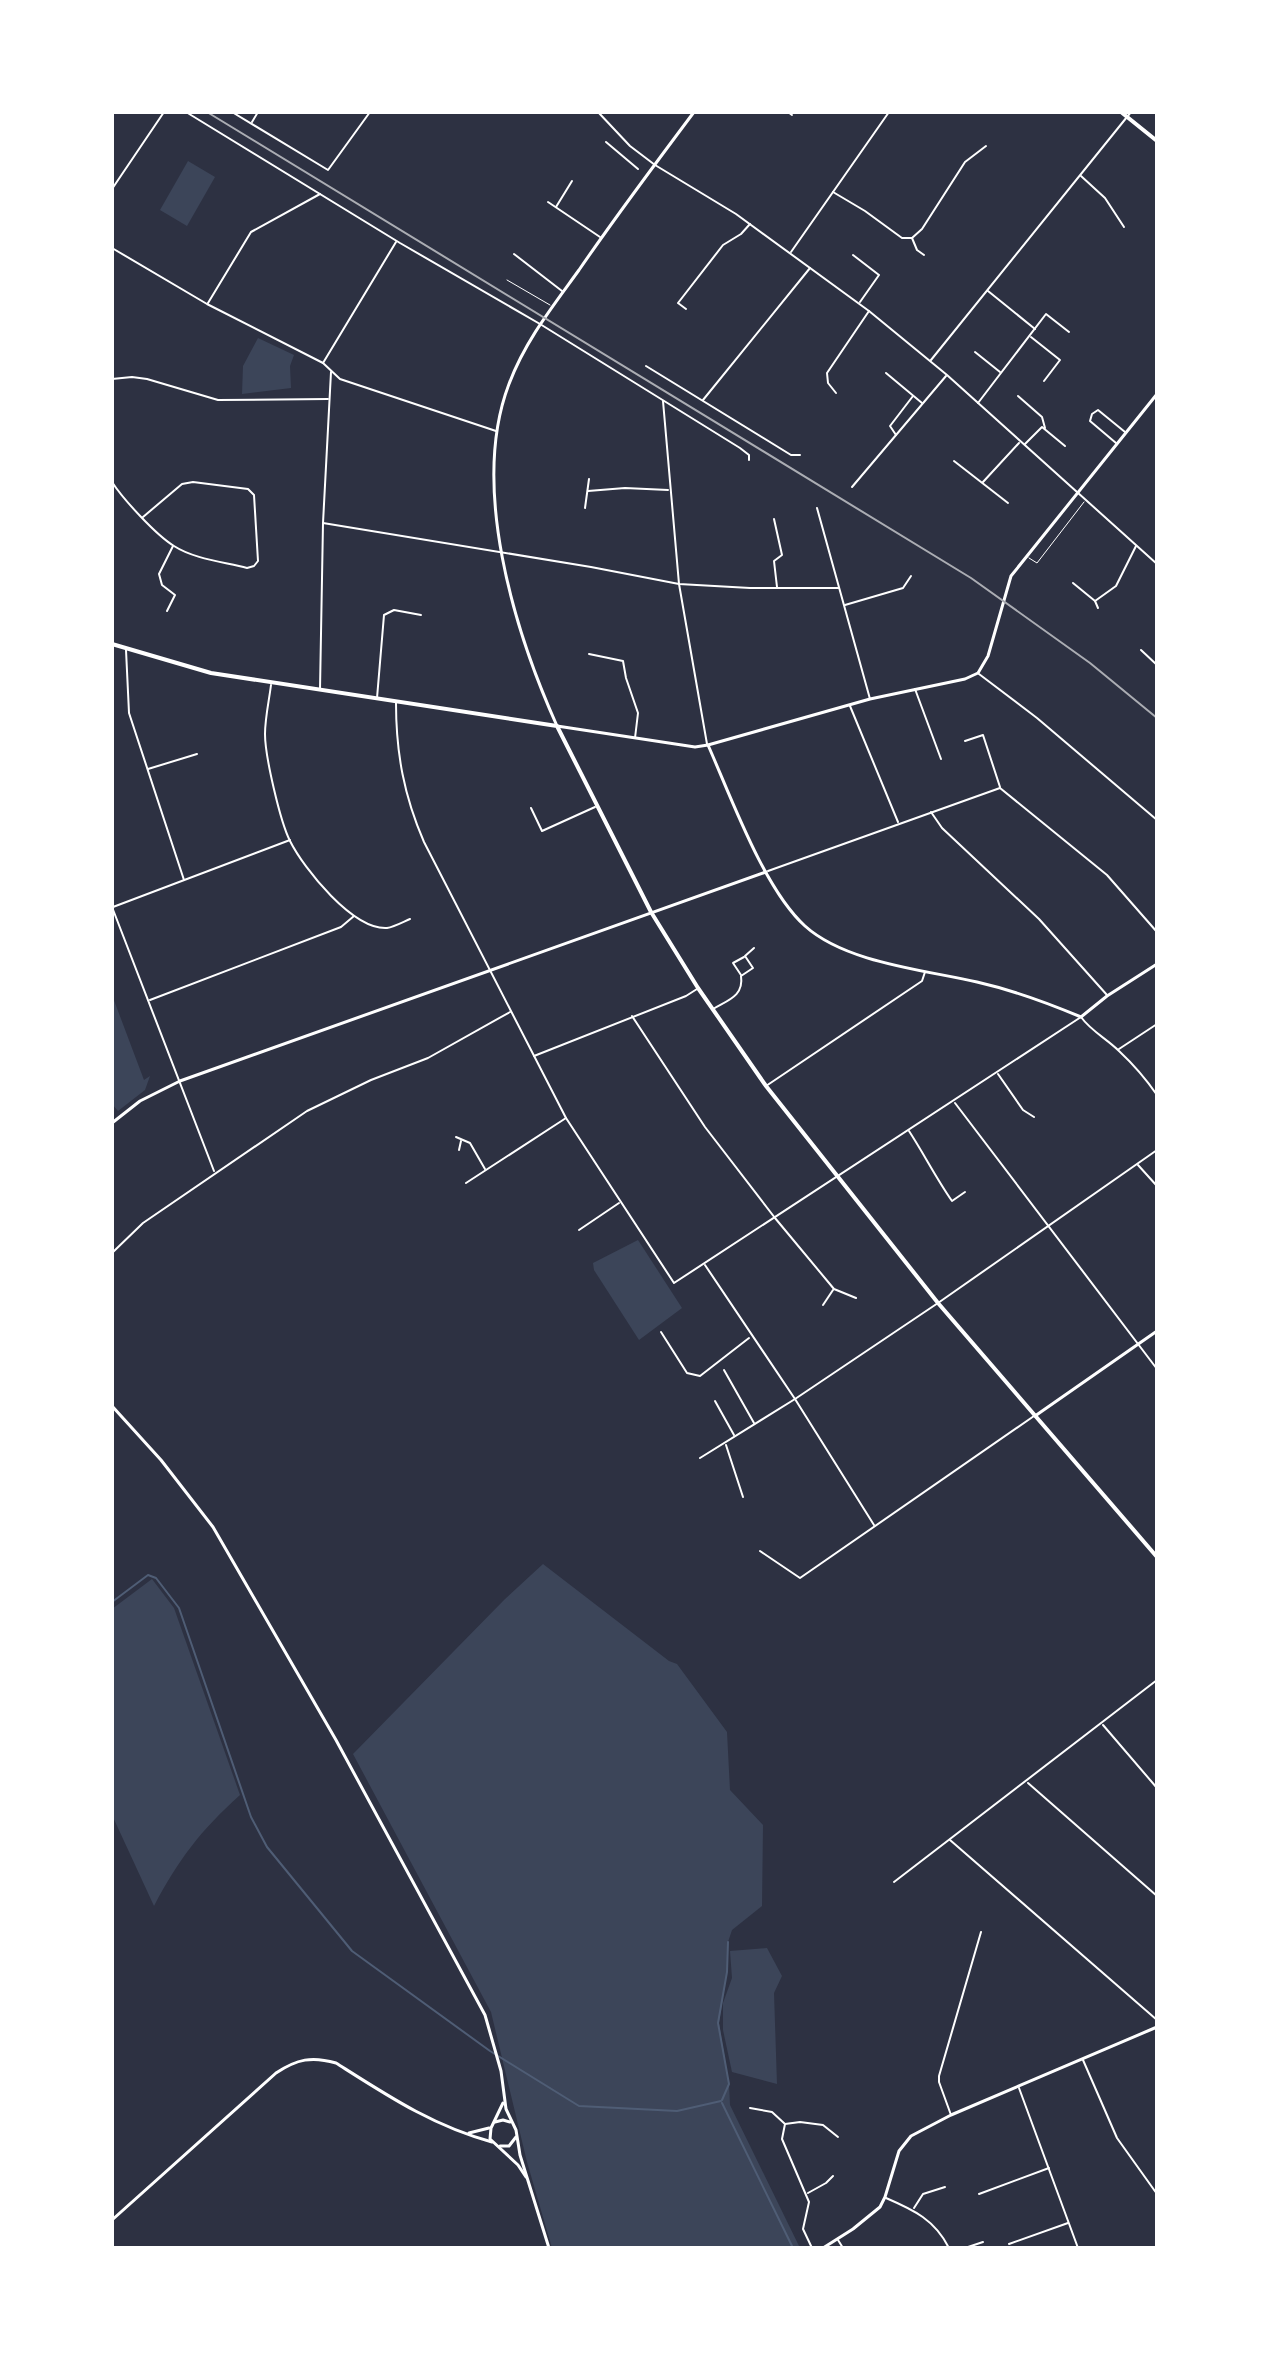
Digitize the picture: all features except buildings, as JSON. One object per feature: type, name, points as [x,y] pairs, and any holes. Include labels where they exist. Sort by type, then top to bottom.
[{"type":"main road","points":[[1121,112],[1129,115],[1157,141]]},
{"type":"main road","points":[[112,644],[211,673],[557,726],[651,912],[698,988],[766,1086],[938,1303],[1157,1557]]},
{"type":"street","points":[[112,189],[164,112]]},
{"type":"street","points":[[186,112],[540,324],[740,448],[749,455],[749,460]]},
{"type":"street","points":[[232,112],[328,170],[370,112]]},
{"type":"street","points":[[251,123],[258,112]]},
{"type":"street","points":[[598,112],[630,146],[655,165],[750,224],[869,311],[947,375],[1157,564]]},
{"type":"street","points":[[694,112],[525,348],[508,386],[497,431],[493,455],[500,553],[524,642],[557,726],[695,747],[870,699],[965,679],[978,673],[997,630],[1008,582],[1157,394]]},
{"type":"street","points":[[791,252],[889,112]]},
{"type":"street","points":[[930,361],[1129,115]]},
{"type":"street","points":[[606,142],[638,169]]},
{"type":"street","points":[[833,192],[902,238],[912,238],[922,229],[965,162],[986,146]]},
{"type":"street","points":[[1080,176],[1105,198],[1124,227]]},
{"type":"street","points":[[555,208],[572,181]]},
{"type":"street","points":[[207,304],[251,232],[321,193]]},
{"type":"street","points":[[548,202],[601,238]]},
{"type":"street","points":[[674,308],[723,245],[750,224]]},
{"type":"street","points":[[912,238],[917,250],[924,255]]},
{"type":"street","points":[[323,363],[397,241]]},
{"type":"street","points":[[112,248],[207,304],[323,363],[340,379],[497,431]]},
{"type":"street","points":[[514,254],[563,292]]},
{"type":"street","points":[[853,255],[879,275],[859,303]]},
{"type":"street","points":[[703,401],[811,267]]},
{"type":"street","points":[[987,291],[1035,329]]},
{"type":"street","points":[[678,303],[686,309]]},
{"type":"street","points":[[836,393],[828,383],[827,373],[869,311]]},
{"type":"street","points":[[978,403],[1046,314],[1069,332]]},
{"type":"street","points":[[1030,336],[1060,360],[1044,381]]},
{"type":"street","points":[[975,352],[1001,372]]},
{"type":"street","points":[[646,366],[791,455],[800,455]]},
{"type":"street","points":[[320,691],[323,523],[331,371]]},
{"type":"street","points":[[886,373],[922,404]]},
{"type":"street","points":[[852,487],[947,375]]},
{"type":"street","points":[[112,379],[147,379],[218,400],[329,399]]},
{"type":"street","points":[[896,435],[890,426],[913,396]]},
{"type":"street","points":[[1018,396],[1042,417],[1045,428],[1065,446]]},
{"type":"street","points":[[662,400],[679,584],[708,745],[766,872],[805,926],[834,945],[868,957],[981,983],[1081,1017],[1118,1050],[1157,1095]]},
{"type":"street","points":[[1116,443],[1090,421],[1092,414],[1098,410],[1103,412],[1125,432]]},
{"type":"street","points":[[1024,445],[1037,429],[1045,428]]},
{"type":"street","points":[[981,484],[1020,442]]},
{"type":"street","points":[[954,461],[1008,503]]},
{"type":"street","points":[[585,508],[589,479]]},
{"type":"street","points":[[112,482],[118,492],[143,517],[173,546],[191,554],[247,568],[258,561],[254,495],[248,489],[193,482],[182,484],[143,517]]},
{"type":"street","points":[[588,491],[625,488],[669,490]]},
{"type":"street","points":[[817,508],[870,699]]},
{"type":"street","points":[[774,519],[782,555],[774,561],[777,588]]},
{"type":"street","points":[[323,523],[679,584],[839,588]]},
{"type":"street","points":[[167,611],[175,595],[162,585],[159,574],[173,546]]},
{"type":"street","points":[[1095,601],[1116,586],[1126,572],[1136,546]]},
{"type":"street","points":[[844,605],[903,588],[911,576]]},
{"type":"street","points":[[1073,583],[1095,601],[1098,608]]},
{"type":"street","points":[[377,699],[384,615],[394,610],[421,615]]},
{"type":"street","points":[[127,649],[129,713],[184,880]]},
{"type":"street","points":[[1141,650],[1157,663]]},
{"type":"street","points":[[589,654],[623,661],[638,713],[635,738]]},
{"type":"street","points":[[978,673],[1037,718],[1157,820]]},
{"type":"street","points":[[272,683],[265,733],[268,763],[290,840],[320,884],[354,915],[374,926],[388,928],[410,919]]},
{"type":"street","points":[[915,689],[941,759]]},
{"type":"street","points":[[396,701],[396,748],[411,811],[566,1118],[674,1283],[998,1073],[1157,964]]},
{"type":"street","points":[[850,705],[899,824]]},
{"type":"street","points":[[965,741],[983,735],[1000,788],[1107,875],[1157,932]]},
{"type":"street","points":[[147,770],[197,754]]},
{"type":"street","points":[[112,1123],[140,1101],[180,1081],[1000,788]]},
{"type":"street","points":[[531,808],[542,831],[596,806]]},
{"type":"street","points":[[931,812],[942,828],[1039,919],[1107,996]]},
{"type":"street","points":[[215,1173],[112,907],[290,840]]},
{"type":"street","points":[[148,1000],[341,927],[354,915]]},
{"type":"street","points":[[713,1009],[739,993],[741,976],[733,963],[754,948]]},
{"type":"street","points":[[741,976],[753,968],[745,956]]},
{"type":"street","points":[[766,1086],[922,981],[926,971]]},
{"type":"street","points":[[534,1056],[686,996],[698,988]]},
{"type":"street","points":[[112,1253],[143,1223],[307,1111],[371,1080],[428,1058],[511,1011]]},
{"type":"street","points":[[632,1016],[705,1127],[775,1218],[834,1289],[856,1298]]},
{"type":"street","points":[[1118,1050],[1157,1024]]},
{"type":"street","points":[[998,1073],[1023,1110],[1034,1117]]},
{"type":"street","points":[[954,1102],[1157,1369]]},
{"type":"street","points":[[466,1183],[566,1118]]},
{"type":"street","points":[[908,1131],[952,1201],[965,1192]]},
{"type":"street","points":[[456,1137],[476,1149],[486,1170]]},
{"type":"street","points":[[459,1150],[462,1139]]},
{"type":"street","points":[[700,1458],[795,1399],[938,1303],[1157,1150]]},
{"type":"street","points":[[1138,1164],[1157,1186]]},
{"type":"street","points":[[579,1230],[620,1203]]},
{"type":"street","points":[[705,1264],[795,1399],[874,1526]]},
{"type":"street","points":[[823,1305],[834,1289]]},
{"type":"street","points":[[760,1551],[800,1578],[1157,1331]]},
{"type":"street","points":[[661,1332],[687,1373],[700,1376],[751,1337]]},
{"type":"street","points":[[724,1370],[755,1424]]},
{"type":"street","points":[[715,1401],[735,1437]]},
{"type":"street","points":[[112,1406],[161,1460],[213,1527],[339,1745],[471,1988],[485,2015],[499,2061],[504,2100],[549,2248]]},
{"type":"street","points":[[726,1443],[743,1497]]},
{"type":"street","points":[[894,1882],[1157,1680]]},
{"type":"street","points":[[1102,1723],[1157,1788]]},
{"type":"street","points":[[1027,1782],[1157,1896]]},
{"type":"street","points":[[950,1840],[1157,2020]]},
{"type":"street","points":[[951,2115],[939,2076],[981,1932]]},
{"type":"street","points":[[823,2248],[866,2220],[885,2197],[896,2159],[911,2136],[951,2115],[1157,2027]]},
{"type":"street","points":[[112,2220],[276,2073],[302,2059],[324,2059],[336,2063],[421,2116],[500,2146],[530,2184]]},
{"type":"street","points":[[1083,2060],[1117,2138],[1157,2194]]},
{"type":"street","points":[[1019,2087],[1078,2248]]},
{"type":"street","points":[[492,2142],[489,2135],[491,2128],[504,2100]]},
{"type":"street","points":[[750,2108],[772,2112],[785,2124]]},
{"type":"street","points":[[495,2122],[503,2120],[512,2123]]},
{"type":"street","points":[[785,2124],[823,2125],[838,2137]]},
{"type":"street","points":[[785,2124],[782,2139],[809,2202],[803,2229],[812,2248]]},
{"type":"street","points":[[466,2134],[491,2128]]},
{"type":"street","points":[[500,2146],[509,2146],[516,2135]]},
{"type":"street","points":[[979,2194],[1049,2168]]},
{"type":"street","points":[[806,2194],[833,2176]]},
{"type":"street","points":[[913,2209],[923,2194],[945,2187]]},
{"type":"street","points":[[885,2197],[913,2209],[940,2231],[949,2248]]},
{"type":"street","points":[[1009,2244],[1069,2223]]},
{"type":"street","points":[[837,2239],[843,2248]]},
{"type":"street","points":[[965,2248],[983,2242]]},
{"type":"lane","points":[[507,280],[552,307]]},
{"type":"lane","points":[[1027,557],[1037,563],[1086,500]]},
{"type":"shaded area","points":[[188,161],[215,177],[187,226],[160,210]]},
{"type":"shaded area","points":[[258,338],[294,355],[290,366],[291,388],[242,394],[243,366]]},
{"type":"shaded area","points":[[112,995],[144,1080],[150,1076],[145,1090],[118,1111],[112,1104]]},
{"type":"shaded area","points":[[638,1240],[682,1308],[639,1340],[594,1270],[593,1263]]},
{"type":"shaded area","points":[[543,1564],[677,1664],[727,1732],[730,1790],[763,1825],[762,1906],[732,1930],[719,2023],[730,2105],[800,2248],[552,2248],[527,2162],[491,2012],[353,1754]]},
{"type":"shaded area","points":[[152,1579],[174,1608],[240,1795],[191,1846],[154,1906],[112,1815],[112,1609]]},
{"type":"shaded area","points":[[767,1948],[782,1976],[774,1993],[777,2084],[732,2072],[723,2030],[723,2003],[732,1978],[730,1951]]},
{"type":"waterway","points":[[112,1602],[148,1575],[156,1578],[179,1608],[251,1817],[267,1847],[352,1951],[490,2051],[579,2106],[677,2111],[721,2101]]},
{"type":"waterway","points":[[722,2100],[729,2084],[718,2023],[727,1972],[728,1942]]},
{"type":"waterway","points":[[722,2103],[793,2248]]},
{"type":"railway","points":[[207,112],[971,578],[1090,663],[1157,718]]}]
